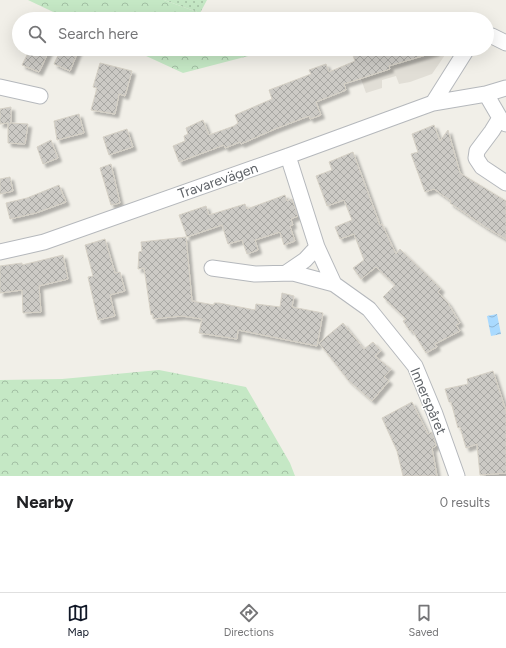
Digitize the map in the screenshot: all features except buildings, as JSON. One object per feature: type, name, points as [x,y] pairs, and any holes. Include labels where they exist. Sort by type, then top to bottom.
[{"type":"street","points":[[494,37],[506,43]]},
{"type":"street","points":[[433,102],[463,56]]},
{"type":"street","points":[[0,87],[40,96]]},
{"type":"street","name":"Travarevägen","points":[[0,252],[44,242],[288,156],[433,102],[486,94],[506,88]]},
{"type":"street","points":[[486,94],[503,121],[492,131],[477,151],[476,158],[482,167],[506,183]]},
{"type":"street","name":"Innerspåret","points":[[288,156],[317,247],[334,284]]},
{"type":"street","points":[[286,274],[305,260],[317,247]]},
{"type":"street","name":"Innerspåret","points":[[212,268],[255,274],[292,273],[334,284],[369,309],[415,366],[435,414],[457,476]]},
{"type":"shaded area","points":[[423,56],[444,56],[432,74],[410,82],[399,84],[396,76],[382,80],[382,88],[366,93],[361,79],[389,69],[388,62],[407,61]]},
{"type":"green space","points":[[28,0],[164,0],[197,12],[53,12]]},
{"type":"green space","points":[[164,0],[207,0],[201,12]]},
{"type":"green space","points":[[146,56],[248,56],[183,73]]},
{"type":"green space","points":[[159,370],[246,387],[290,463],[295,476],[0,476],[0,380],[62,379]]},
{"type":"water","points":[[497,314],[501,334],[491,336],[487,316]]}]
